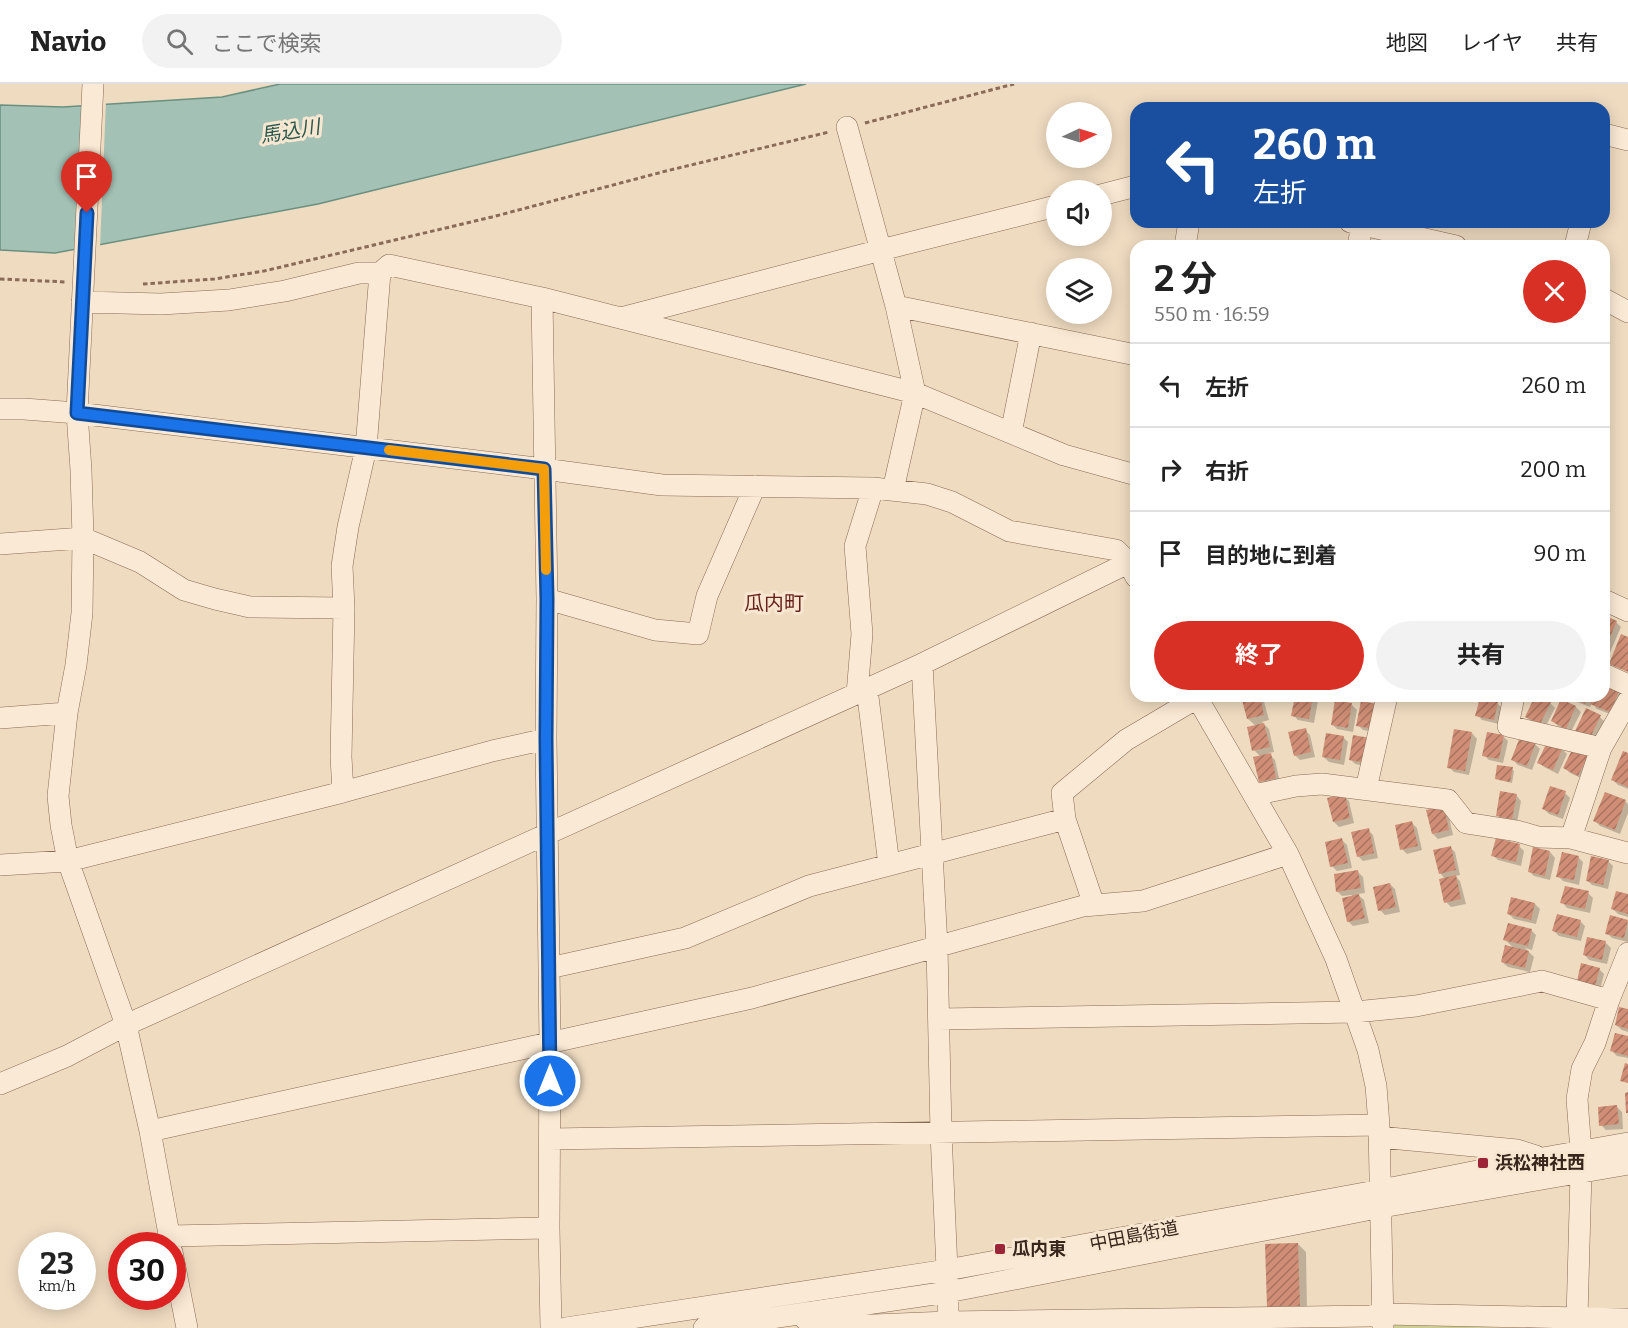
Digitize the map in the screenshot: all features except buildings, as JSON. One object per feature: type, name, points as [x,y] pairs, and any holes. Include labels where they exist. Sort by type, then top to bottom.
[{"type":"street","points":[[93,84],[77,413],[83,538],[82,613],[67,713],[58,796],[68,861],[126,1025],[150,1131],[169,1232]]},
{"type":"street","points":[[847,127],[896,306],[915,393],[883,489],[855,546],[862,634],[862,692],[889,865]]},
{"type":"street","points":[[1610,136],[1628,140]]},
{"type":"street","points":[[1112,192],[1130,188]]},
{"type":"street","points":[[622,318],[1046,209]]},
{"type":"street","points":[[1378,228],[1430,240]]},
{"type":"street","points":[[84,287],[160,304],[229,300],[285,291],[359,273],[380,273],[389,265],[542,298],[915,393],[1065,455],[1130,474]]},
{"type":"street","points":[[344,792],[341,757],[344,608],[342,566],[348,527],[366,448],[380,273]]},
{"type":"street","points":[[542,298],[547,599],[551,1328]]},
{"type":"street","points":[[1610,302],[1628,312]]},
{"type":"street","points":[[896,306],[1130,354]]},
{"type":"street","points":[[1011,433],[1031,333]]},
{"type":"street","points":[[0,409],[77,413],[662,484],[883,489],[927,494],[952,502],[1009,531],[1116,550],[1130,563]]},
{"type":"street","points":[[547,599],[655,630],[698,634],[707,596],[755,486]]},
{"type":"street","points":[[0,544],[83,538],[140,562],[184,590],[215,600],[250,607],[344,608]]},
{"type":"street","points":[[0,1084],[67,1056],[126,1025],[862,692],[1130,567]]},
{"type":"street","points":[[1610,602],[1628,610]]},
{"type":"street","points":[[922,664],[937,946],[948,1325]]},
{"type":"street","points":[[1610,677],[1628,685]]},
{"type":"street","points":[[1571,838],[1601,748],[1628,701]]},
{"type":"street","points":[[1094,905],[1065,819],[1062,793],[1126,740],[1188,702]]},
{"type":"street","points":[[1199,702],[1288,854],[1336,958],[1368,1050],[1376,1086],[1379,1131],[1384,1321]]},
{"type":"street","points":[[1366,789],[1381,702]]},
{"type":"street","points":[[1513,702],[1508,726],[1601,748]]},
{"type":"street","points":[[0,718],[67,713]]},
{"type":"street","points":[[0,865],[68,861],[546,739]]},
{"type":"street","points":[[1254,795],[1296,786],[1322,784],[1448,800],[1467,823],[1517,831],[1538,837],[1571,838],[1628,853]]},
{"type":"street","points":[[549,968],[685,938],[809,886],[1065,819]]},
{"type":"street","points":[[150,1131],[752,998],[1083,906],[1143,901],[1288,854]]},
{"type":"street","points":[[1581,1151],[1577,1099],[1582,1069],[1595,1044],[1609,1000],[1628,953]]},
{"type":"street","points":[[939,1019],[1355,1012],[1416,1006],[1542,981],[1609,1000]]},
{"type":"street","points":[[550,1139],[941,1132],[1379,1131],[1517,1150],[1543,1158]]},
{"type":"street","name":"中田島街道","points":[[704,1328],[948,1292],[1381,1199],[1543,1158],[1628,1143]]},
{"type":"street","name":"中田島街道","points":[[566,1328],[947,1270],[1381,1199],[1581,1173],[1628,1164]]},
{"type":"street","points":[[1577,1318],[1581,1173]]},
{"type":"street","points":[[186,1243],[549,1228]]},
{"type":"street","points":[[184,1310],[187,1328]]},
{"type":"street","points":[[785,1316],[849,1326],[1371,1316],[1384,1321],[1628,1319]]},
{"type":"path","points":[[137,285],[214,279],[264,271],[492,217],[1014,84]]},
{"type":"path","points":[[0,279],[84,287]]},
{"type":"green space","points":[[1392,1323],[1503,1328],[1392,1328]]},
{"type":"water","name":"馬込川","points":[[280,84],[806,84],[318,204],[55,253],[0,250],[0,105],[63,107],[222,97]]},
{"type":"pier","points":[[101,101],[106,101],[100,248],[95,249]]},
{"type":"slow traffic","points":[[389,450],[544,469],[546,570]]},
{"type":"place","name":"浜松神社西","points":[[1483,1163]]},
{"type":"place","name":"瓜内東","points":[[1000,1249]]},
{"type":"district","name":"瓜内町","points":[[774,603]]},
{"type":"route","points":[[87,213],[77,413],[544,469],[550,1081]]}]
